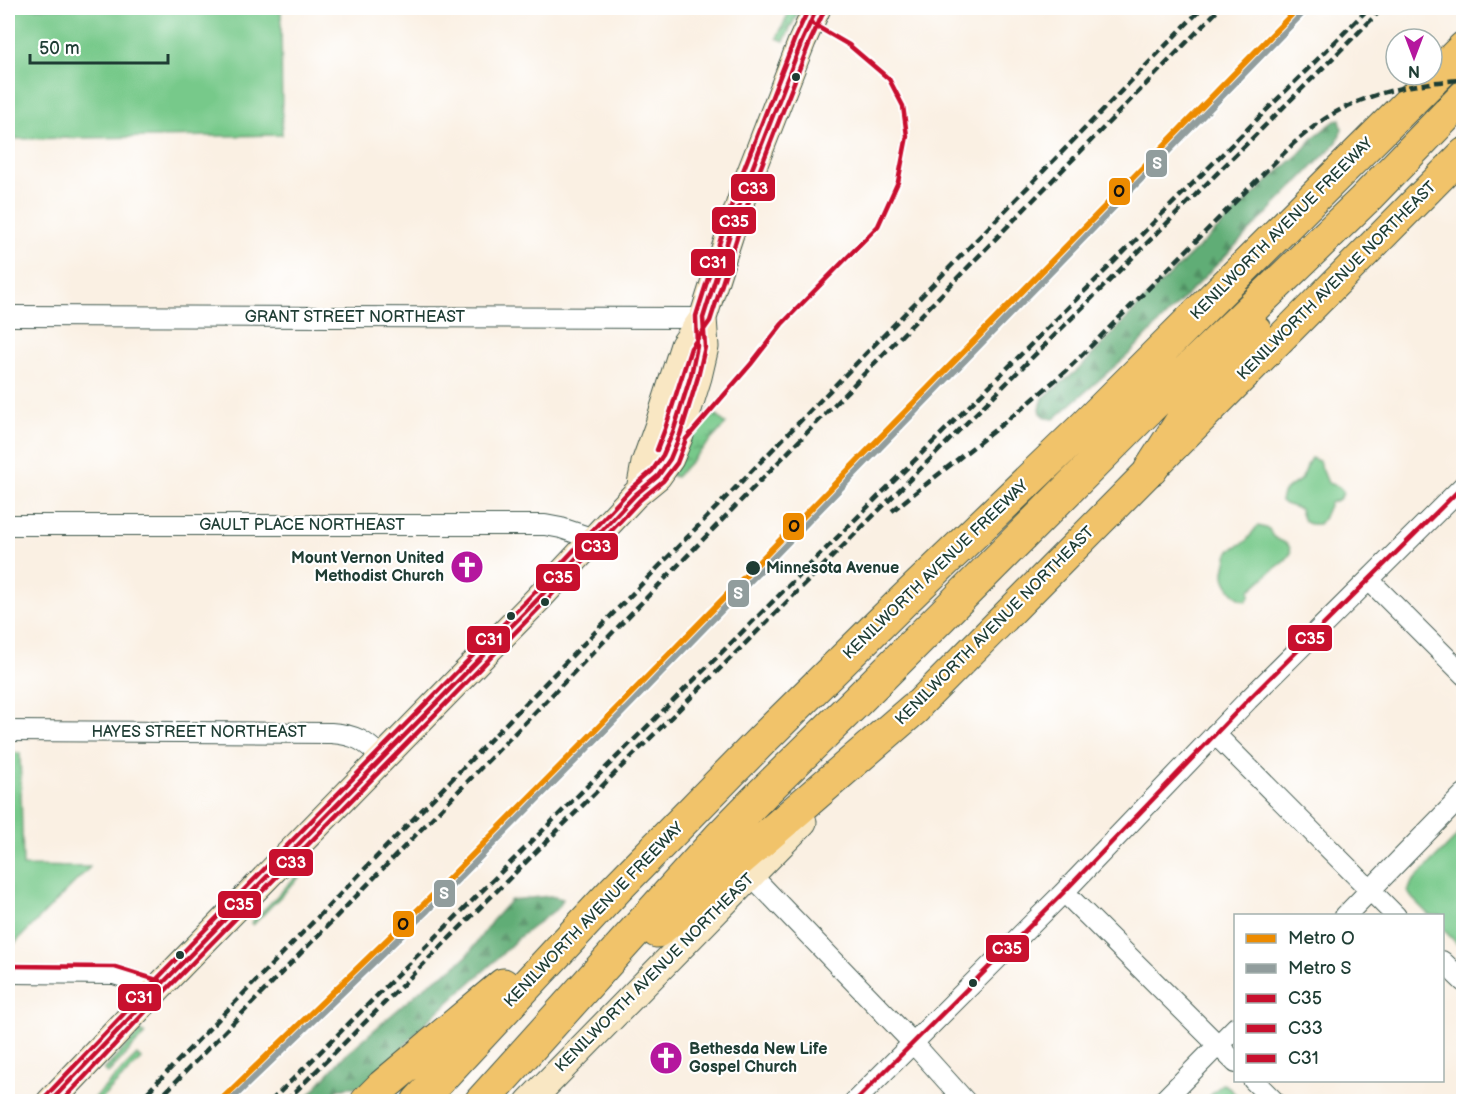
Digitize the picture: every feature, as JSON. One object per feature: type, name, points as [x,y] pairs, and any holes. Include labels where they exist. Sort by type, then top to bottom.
[{"type":"highway","name":"KENILWORTH AVENUE FREEWAY","points":[[418,1101],[616,889],[777,725],[1082,429],[1464,48]]},
{"type":"highway","name":"KENILWORTH AVENUE FREEWAY","points":[[481,1101],[720,837],[763,793],[1156,401],[1364,200],[1464,97]]},
{"type":"highway","points":[[1151,468],[1189,410],[1364,200]]},
{"type":"highway","points":[[568,1005],[694,900],[915,708]]},
{"type":"highway","points":[[367,1101],[616,889]]},
{"type":"main road","points":[[50,1101],[530,607],[640,490],[658,476],[670,459],[698,377],[705,347],[704,318],[725,249],[747,182],[817,8]]},
{"type":"main road","name":"KENILWORTH AVENUE NORTHEAST","points":[[529,1101],[1464,153]]},
{"type":"street","name":"GRANT STREET NORTHEAST","points":[[8,316],[704,318]]},
{"type":"street","points":[[854,1101],[1064,892],[1215,734],[1464,485]]},
{"type":"street","name":"GAULT PLACE NORTHEAST","points":[[8,525],[545,525],[594,539]]},
{"type":"street","points":[[1369,580],[1464,675]]},
{"type":"street","name":"HAYES STREET NORTHEAST","points":[[8,731],[349,734],[365,742],[382,757]]},
{"type":"street","points":[[1215,734],[1395,914]]},
{"type":"street","points":[[1346,914],[1464,794]]},
{"type":"street","points":[[751,875],[966,1101]]},
{"type":"street","points":[[1064,892],[1234,1061]]},
{"type":"street","points":[[1444,962],[1464,982]]},
{"type":"street","points":[[8,973],[114,974],[158,988]]},
{"type":"street","points":[[1162,1101],[1234,1029]]},
{"type":"street","points":[[1255,1082],[1275,1101]]},
{"type":"green space","points":[[8,8],[281,8],[282,135],[8,139]]},
{"type":"green space","points":[[791,8],[800,8],[784,41],[777,38]]},
{"type":"green space","points":[[1340,119],[1342,129],[1337,142],[1128,355],[1054,419],[1047,418],[1041,413],[1043,398],[1079,369],[1150,294],[1299,154],[1315,136]]},
{"type":"green space","points":[[710,409],[726,424],[676,477],[671,475],[692,431]]},
{"type":"green space","points":[[1311,458],[1319,461],[1328,483],[1343,491],[1340,498],[1330,503],[1319,524],[1305,522],[1300,509],[1281,501],[1287,488],[1303,476]]},
{"type":"green space","points":[[1258,526],[1269,529],[1273,536],[1287,544],[1291,553],[1250,590],[1250,596],[1246,601],[1234,594],[1228,586],[1224,577],[1224,569],[1229,552],[1246,541]]},
{"type":"green space","points":[[8,753],[20,753],[23,866],[90,867],[10,948],[8,948]]},
{"type":"green space","points":[[1463,830],[1463,950],[1444,930],[1444,914],[1428,914],[1412,898],[1408,892],[1412,882]]},
{"type":"green space","points":[[312,860],[314,862],[253,925],[251,923]]},
{"type":"green space","points":[[550,896],[563,899],[559,907],[518,938],[422,1026],[387,1066],[358,1087],[338,1090],[329,1101],[303,1102],[344,1056],[424,987],[467,956],[492,921],[511,900]]},
{"type":"green space","points":[[141,1031],[145,1034],[108,1073],[104,1070]]},
{"type":"green space","points":[[137,1055],[141,1059],[99,1101],[91,1101]]},
{"type":"green space","points":[[1222,1084],[1226,1085],[1242,1101],[1230,1101],[1227,1098],[1224,1101],[1211,1101],[1210,1096]]},
{"type":"railway","points":[[138,1102],[1202,8]]},
{"type":"railway","points":[[156,1102],[1220,8]]},
{"type":"railway","points":[[270,1102],[1369,8]]},
{"type":"railway","points":[[285,1102],[1383,8]]},
{"type":"railway","points":[[892,511],[1066,371],[1294,143],[1316,125],[1346,107],[1378,94],[1429,83],[1464,80]]},
{"type":"metro line","name":"O","points":[[219,1102],[423,905],[578,748],[1298,8]]},
{"type":"metro line","name":"S","points":[[229,1102],[428,910],[583,753],[1303,13]]},
{"type":"transit line","name":"C31","points":[[45,1097],[153,983],[533,594],[630,490],[652,471],[663,455],[673,432],[691,375],[697,346],[696,316],[740,179],[809,8]]},
{"type":"transit line","name":"C35","points":[[50,1102],[158,988],[538,599],[635,495],[658,476],[670,459],[698,377],[705,347],[703,318],[725,249],[747,182],[817,8]]},
{"type":"transit line","name":"C33","points":[[657,450],[691,348],[710,321],[754,185],[824,11]]},
{"type":"transit line","name":"C33","points":[[61,1102],[163,993],[543,604],[640,500],[663,481],[677,463],[686,439],[751,364],[782,324],[878,226],[898,182],[907,136],[903,106],[889,79],[849,45],[811,23]]},
{"type":"transit line","name":"C35","points":[[854,1102],[1064,892],[1248,700],[1464,485]]},
{"type":"transit line","name":"C31","points":[[8,966],[115,967],[160,981]]},
{"type":"place","name":"Mount Vernon United Methodist Church","points":[[467,567]]},
{"type":"place","name":"Minnesota Avenue","points":[[753,568]]},
{"type":"place","name":"Bethesda New Life Gospel Church","points":[[666,1058]]}]
